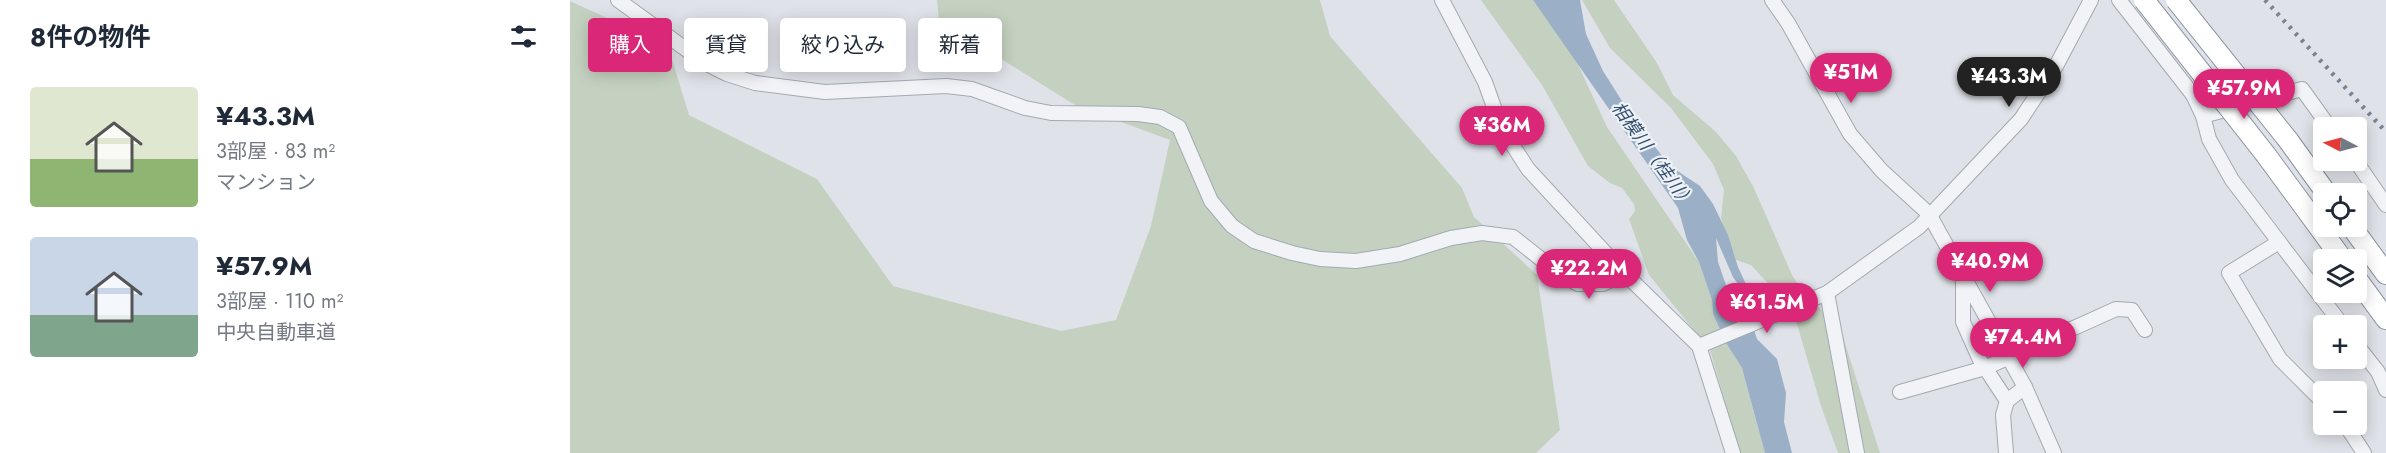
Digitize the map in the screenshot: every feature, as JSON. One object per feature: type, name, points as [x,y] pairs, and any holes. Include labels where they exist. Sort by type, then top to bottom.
[{"type":"highway","points":[[2144,0],[2266,155],[2335,249]]},
{"type":"highway","points":[[2176,0],[2288,140],[2319,183]]},
{"type":"highway","points":[[2359,237],[2386,274]]},
{"type":"highway","points":[[2367,293],[2386,318]]},
{"type":"street","points":[[618,0],[705,63],[727,75],[754,83],[825,92],[946,86],[972,89],[1025,108],[1051,113],[1138,114],[1160,117],[1179,127],[1211,201],[1232,226],[1254,241],[1292,253],[1320,259],[1356,261],[1400,254],[1451,238],[1482,233],[1513,237],[1556,271],[1578,284],[1603,284],[1624,273]]},
{"type":"street","points":[[1442,0],[1485,82],[1501,127],[1528,169],[1624,273],[1704,344],[1733,453]]},
{"type":"street","points":[[1772,0],[1788,23],[1850,134],[1881,171],[1929,214],[2025,387],[2054,453]]},
{"type":"street","points":[[1704,344],[1820,295],[1919,227],[2021,119],[2056,66],[2091,0]]},
{"type":"street","points":[[2119,0],[2193,94],[2210,139],[2232,180],[2335,315]]},
{"type":"street","points":[[2203,116],[2302,89],[2322,117]]},
{"type":"street","points":[[2363,171],[2386,205]]},
{"type":"street","points":[[2279,242],[2229,273],[2280,359],[2313,392]]},
{"type":"street","points":[[1963,276],[1963,322],[1985,368],[2007,401]]},
{"type":"street","points":[[1820,295],[1857,453]]},
{"type":"street","points":[[1900,392],[1985,368],[2116,309],[2132,310],[2145,330]]},
{"type":"street","points":[[2367,358],[2378,372],[2386,390]]},
{"type":"street","points":[[2006,453],[2003,415],[2007,401],[2025,387]]},
{"type":"street","points":[[2352,435],[2364,453]]},
{"type":"green space","points":[[937,0],[1320,0],[1330,36],[1462,188],[1474,217],[1537,275],[1560,430],[1536,453],[570,453],[570,1],[607,18],[588,18],[588,72],[672,72],[672,59],[689,115],[817,179],[893,286],[1061,331],[1116,320],[1151,226],[1170,140],[1075,105],[1002,59],[1002,18],[939,18]]},
{"type":"green space","points":[[1481,0],[1533,0],[1574,56],[1607,127],[1699,262],[1712,300],[1713,314],[1726,343],[1742,368],[1765,453],[1740,453],[1710,350],[1649,275],[1629,219],[1635,211],[1634,204],[1622,188],[1610,183],[1588,166],[1542,85]]},
{"type":"green space","points":[[1582,0],[1614,0],[1657,63],[1673,95],[1716,132],[1736,156],[1754,188],[1792,275],[1802,291],[1840,328],[1880,453],[1838,453],[1821,406],[1797,324],[1786,303],[1751,265],[1736,260],[1721,219],[1724,190],[1713,164],[1671,108],[1610,48]]},
{"type":"water","name":"相模川（桂川）","points":[[1533,0],[1580,0],[1586,34],[1603,71],[1634,120],[1670,166],[1700,186],[1713,204],[1728,235],[1738,267],[1751,295],[1748,298],[1733,277],[1716,238],[1718,262],[1728,291],[1750,318],[1757,339],[1777,359],[1786,393],[1784,422],[1792,453],[1765,453],[1742,368],[1726,343],[1713,314],[1712,300],[1699,262],[1687,240],[1678,208]]},
{"type":"railway","points":[[2265,0],[2386,132]]}]
